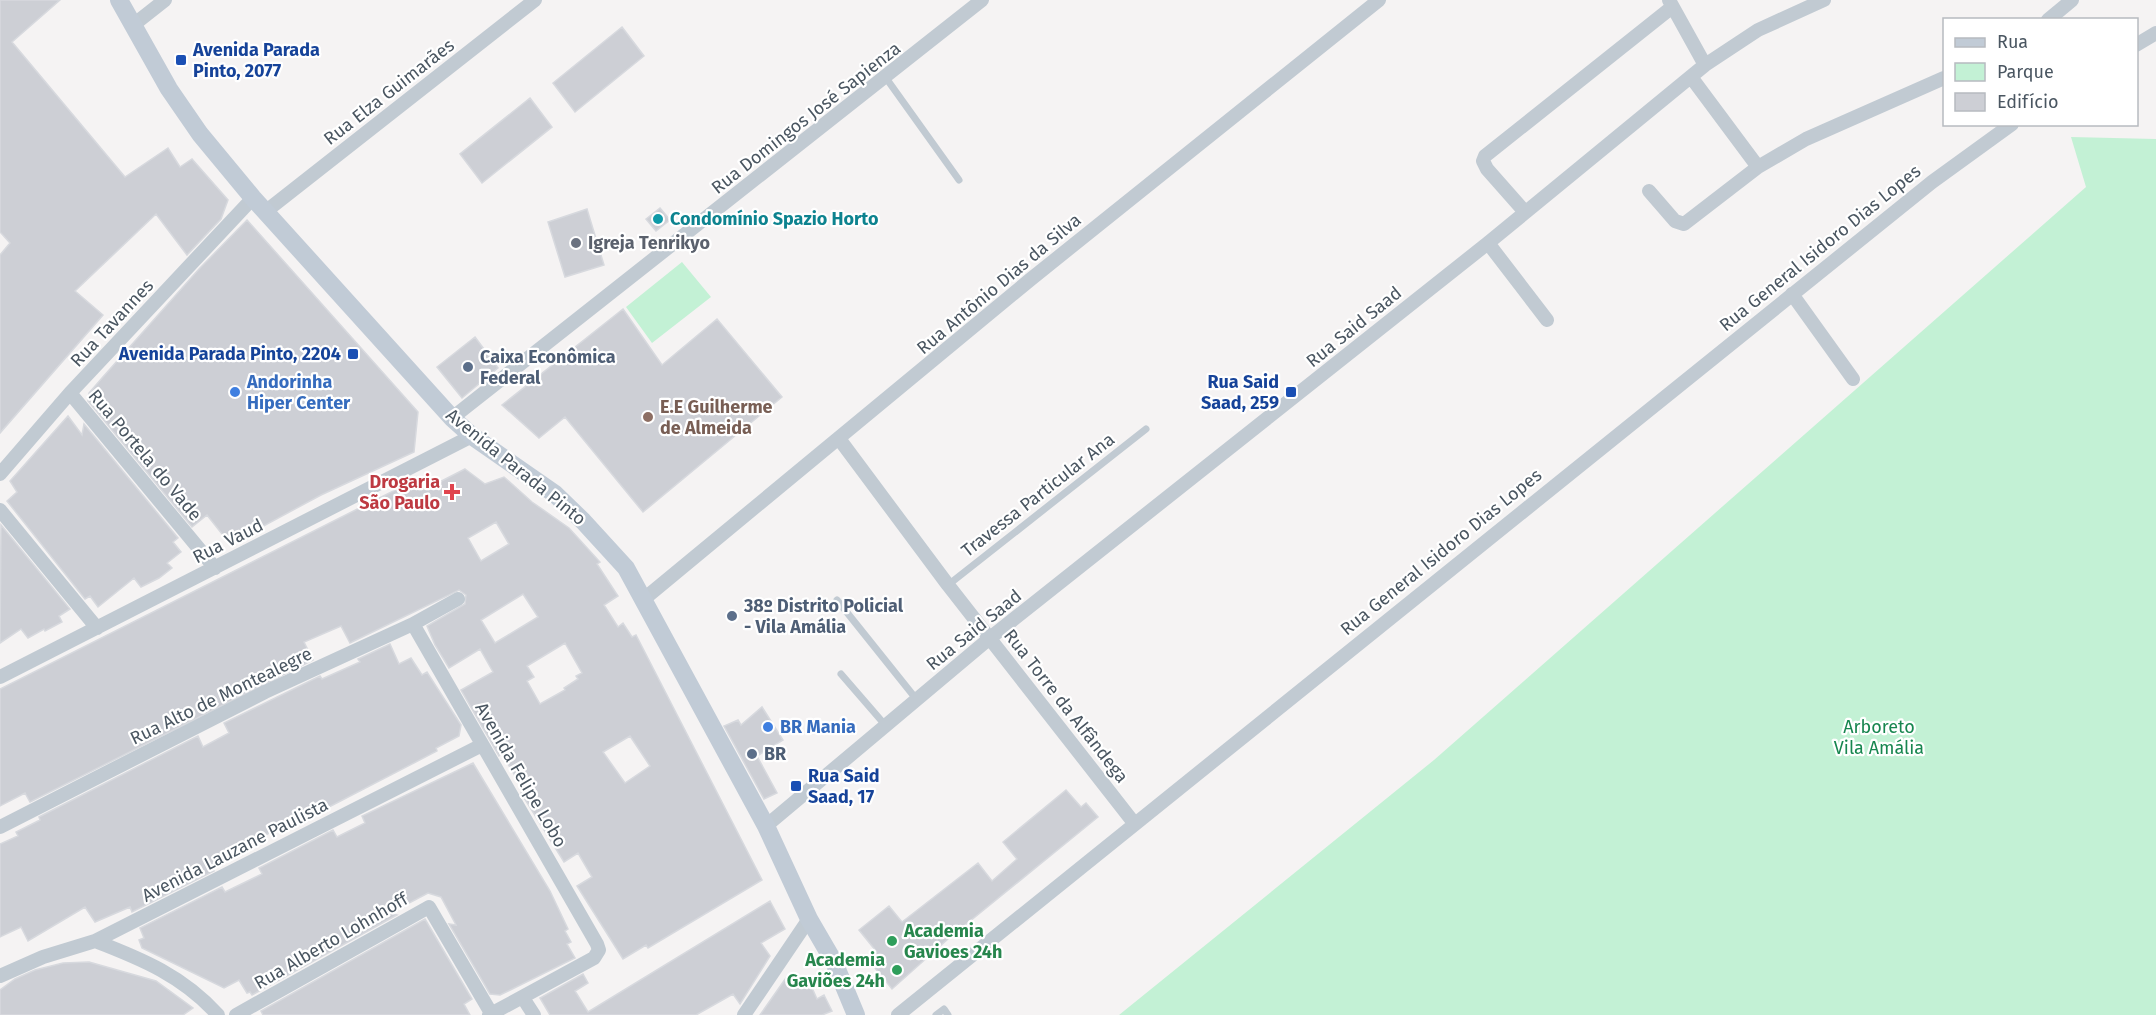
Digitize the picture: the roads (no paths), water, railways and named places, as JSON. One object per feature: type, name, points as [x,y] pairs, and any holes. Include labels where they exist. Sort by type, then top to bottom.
[{"type":"main road","name":"Avenida Parada Pinto","points":[[119,0],[169,90],[194,125],[265,212],[452,418],[472,436],[555,494],[626,568],[766,826],[809,919],[834,962],[856,1015]]},
{"type":"street","points":[[132,26],[165,0]]},
{"type":"street","name":"Rua Domingos José Sapienza","points":[[452,418],[982,0]]},
{"type":"street","name":"Rua Antônio Dias da Silva","points":[[644,599],[840,440],[1031,279],[1378,0]]},
{"type":"street","name":"Rua Said Saad","points":[[766,826],[990,638],[1488,243],[1705,65],[1758,30],[1824,0]]},
{"type":"street","points":[[2050,18],[2072,0]]},
{"type":"street","name":"Rua Elza Guimarães","points":[[265,212],[527,2]]},
{"type":"street","points":[[1525,212],[1484,165],[1485,156],[1670,4],[1705,65]]},
{"type":"street","points":[[2138,44],[2156,33]]},
{"type":"street","points":[[1691,77],[1758,167]]},
{"type":"street","points":[[1649,191],[1675,221],[1684,224],[1758,167],[1835,124],[1943,78]]},
{"type":"street","name":"Rua General Isidoro Dias Lopes","points":[[898,1015],[1792,294],[1932,182],[2009,126]]},
{"type":"street","name":"Rua Tavannes","points":[[0,474],[70,393],[253,198]]},
{"type":"street","points":[[1488,243],[1547,320]]},
{"type":"street","points":[[1792,294],[1853,379]]},
{"type":"street","name":"Rua Portela do Vade","points":[[70,393],[215,568]]},
{"type":"street","name":"Rua Vaud","points":[[0,677],[472,436]]},
{"type":"street","name":"Rua Torre da Alfândega","points":[[840,440],[948,585],[1134,823]]},
{"type":"street","points":[[0,510],[97,628]]},
{"type":"street","name":"Rua Alto de Montealegre","points":[[0,827],[265,692],[413,624],[458,600]]},
{"type":"street","name":"Avenida Felipe Lobo","points":[[413,624],[599,950],[594,958],[523,998]]},
{"type":"street","name":"Avenida Lauzane Paulista","points":[[0,976],[43,957],[95,941],[482,746]]},
{"type":"street","name":"Rua Alberto Lohnhoff","points":[[236,1015],[429,906],[490,1014]]},
{"type":"street","points":[[744,1015],[809,919]]},
{"type":"street","points":[[95,941],[151,963],[183,982],[218,1015]]},
{"type":"street","points":[[490,1014],[523,998],[534,1015]]},
{"type":"lane","points":[[886,78],[959,180]]},
{"type":"lane","name":"Travessa Particular Ana","points":[[948,585],[1146,429]]},
{"type":"lane","points":[[837,600],[917,700]]},
{"type":"lane","points":[[841,674],[886,726]]},
{"type":"lane","points":[[936,1015],[944,1009],[948,1015]]},
{"type":"place","name":"Avenida Parada Pinto, 2077","points":[[181,60]]},
{"type":"place","name":"Condomínio Spazio Horto","points":[[658,219]]},
{"type":"place","name":"Igreja Tenrikyo","points":[[576,243]]},
{"type":"place","name":"Avenida Parada Pinto, 2204","points":[[353,354]]},
{"type":"place","name":"Caixa Econômica Federal","points":[[468,367]]},
{"type":"place","name":"Andorinha Hiper Center","points":[[235,392]]},
{"type":"place","name":"Rua Said Saad, 259","points":[[1291,392]]},
{"type":"place","name":"E.E Guilherme de Almeida","points":[[648,417]]},
{"type":"place","name":"Drogaria São Paulo","points":[[452,492]]},
{"type":"place","name":"38º Distrito Policial - Vila Amália","points":[[732,616]]},
{"type":"place","name":"BR Mania","points":[[768,727]]},
{"type":"place","name":"BR","points":[[752,754]]},
{"type":"place","name":"Rua Said Saad, 17","points":[[796,786]]},
{"type":"place","name":"Academia Gavioes 24h","points":[[892,941]]},
{"type":"place","name":"Academia Gaviões 24h","points":[[897,970]]},
{"type":"park label","name":"Arboreto Vila Amália","points":[[1879,737]]}]
